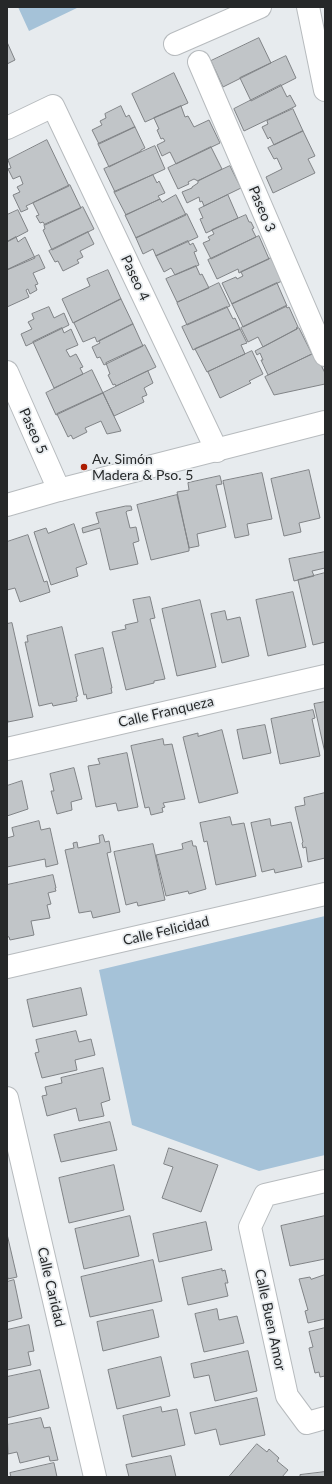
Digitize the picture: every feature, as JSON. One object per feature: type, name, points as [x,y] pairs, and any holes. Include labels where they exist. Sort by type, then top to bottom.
[{"type":"street","points":[[175,44],[260,7]]},
{"type":"street","points":[[308,7],[325,90]]},
{"type":"street","name":"Paseo 3","points":[[199,62],[325,355]]},
{"type":"street","name":"Paseo 4","points":[[7,128],[53,106],[217,450]]},
{"type":"street","name":"Paseo 5","points":[[7,372],[59,490]]},
{"type":"street","points":[[7,505],[59,490],[325,422]]},
{"type":"street","name":"Calle Franqueza","points":[[7,749],[325,676]]},
{"type":"street","name":"Calle Felicidad","points":[[7,967],[325,894]]},
{"type":"street","name":"Calle Caridad","points":[[7,1098],[95,1477]]},
{"type":"street","name":"Calle Buen Amor","points":[[325,1181],[265,1195],[250,1227],[287,1396],[307,1423],[325,1418]]},
{"type":"shaded area","points":[[18,7],[79,7],[29,31]]},
{"type":"shaded area","points":[[325,916],[325,1155],[259,1171],[132,1125],[99,970]]},
{"type":"building","points":[[259,38],[271,63],[223,87],[211,61]]},
{"type":"building","points":[[7,42],[15,60],[7,64]]},
{"type":"building","points":[[286,56],[296,78],[251,101],[240,78]]},
{"type":"building","points":[[174,73],[188,103],[145,122],[132,94]]},
{"type":"building","points":[[281,85],[287,97],[290,95],[296,106],[244,131],[234,109]]},
{"type":"building","points":[[121,106],[126,117],[129,115],[135,127],[99,144],[92,130],[102,125],[100,121],[106,118],[105,114]]},
{"type":"building","points":[[181,106],[185,117],[188,116],[194,127],[209,120],[220,143],[176,164],[170,152],[162,156],[157,145],[165,141],[163,138],[161,139],[157,130],[159,129],[154,118]]},
{"type":"building","points":[[293,109],[303,131],[274,145],[270,137],[268,139],[262,127],[268,124],[267,121]]},
{"type":"building","points":[[135,127],[145,148],[109,167],[98,144]]},
{"type":"building","points":[[303,131],[315,156],[308,159],[315,173],[273,193],[266,177],[282,169],[277,158],[274,159],[268,148]]},
{"type":"building","points":[[47,140],[69,186],[26,206],[28,209],[21,212],[13,195],[20,192],[17,187],[23,184],[20,176],[13,179],[8,169],[11,168],[8,160]]},
{"type":"building","points":[[155,146],[165,169],[115,192],[104,169]]},
{"type":"building","points":[[211,147],[222,169],[198,181],[194,179],[188,182],[189,184],[178,189],[168,168]]},
{"type":"building","points":[[230,166],[241,188],[204,206],[202,201],[200,202],[199,197],[187,203],[182,192],[192,188],[198,183],[198,181]]},
{"type":"building","points":[[153,175],[157,183],[159,181],[165,193],[158,196],[160,199],[126,215],[114,192]]},
{"type":"building","points":[[70,185],[81,208],[45,225],[43,222],[40,223],[36,216],[39,215],[33,203]]},
{"type":"building","points":[[176,195],[186,215],[136,238],[125,215],[160,199],[162,202]]},
{"type":"building","points":[[228,195],[238,218],[206,233],[200,219],[203,218],[199,209]]},
{"type":"building","points":[[83,207],[94,229],[52,250],[43,230],[45,229],[44,225]]},
{"type":"building","points":[[18,210],[28,231],[7,242],[7,215]]},
{"type":"building","points":[[187,214],[198,237],[156,256],[153,249],[143,254],[136,238]]},
{"type":"building","points":[[246,215],[254,228],[252,229],[256,237],[211,259],[203,243],[210,240],[208,237],[214,234],[212,230]]},
{"type":"building","points":[[88,232],[94,244],[80,251],[83,257],[77,260],[79,263],[63,271],[58,261],[55,262],[49,251]]},
{"type":"building","points":[[259,236],[269,259],[239,273],[238,269],[217,279],[208,260]]},
{"type":"building","points":[[16,237],[18,242],[25,237],[35,258],[7,270],[7,242]]},
{"type":"building","points":[[188,241],[190,245],[193,243],[197,251],[194,252],[199,265],[175,275],[171,268],[164,272],[156,256]]},
{"type":"building","points":[[39,255],[45,268],[33,273],[38,284],[35,285],[37,290],[30,294],[28,289],[26,290],[29,297],[7,307],[7,270]]},
{"type":"building","points":[[271,258],[282,281],[232,304],[222,283],[236,277],[237,279],[243,276],[241,272]]},
{"type":"building","points":[[196,266],[209,288],[177,302],[166,279]]},
{"type":"building","points":[[108,270],[121,299],[73,323],[62,299],[90,286],[87,279]]},
{"type":"building","points":[[219,283],[230,306],[187,325],[177,303]]},
{"type":"building","points":[[277,283],[287,306],[243,327],[232,304]]},
{"type":"building","points":[[121,299],[133,324],[97,342],[95,337],[83,342],[74,323]]},
{"type":"building","points":[[286,306],[287,308],[289,307],[298,327],[296,328],[297,329],[263,347],[258,337],[248,342],[241,328]]},
{"type":"building","points":[[49,307],[54,318],[64,313],[69,325],[26,346],[21,334],[32,329],[28,322],[34,319],[32,314]]},
{"type":"building","points":[[227,307],[233,319],[235,318],[240,329],[193,350],[182,327]]},
{"type":"building","points":[[133,324],[143,346],[104,365],[100,357],[97,358],[92,347],[100,343],[99,341]]},
{"type":"building","points":[[62,328],[64,333],[71,329],[78,345],[66,350],[70,357],[76,354],[83,367],[80,368],[83,374],[54,388],[33,342]]},
{"type":"building","points":[[299,328],[312,354],[268,375],[261,360],[263,360],[260,353],[257,355],[255,351]]},
{"type":"building","points":[[240,329],[247,343],[241,345],[245,354],[207,372],[195,349]]},
{"type":"building","points":[[145,345],[156,367],[116,386],[115,384],[113,385],[108,375],[110,374],[106,363]]},
{"type":"building","points":[[252,351],[263,374],[249,381],[251,383],[220,398],[208,372]]},
{"type":"building","points":[[315,353],[325,373],[325,384],[274,395],[265,377]]},
{"type":"building","points":[[92,370],[103,393],[56,415],[46,393]]},
{"type":"building","points":[[148,371],[153,383],[144,388],[147,395],[142,397],[144,402],[114,416],[103,393]]},
{"type":"building","points":[[103,393],[121,431],[107,434],[101,421],[85,428],[87,432],[73,439],[71,435],[68,437],[57,414]]},
{"type":"building","points":[[309,470],[320,518],[299,523],[301,532],[284,536],[271,479]]},
{"type":"building","points":[[262,473],[272,519],[247,524],[249,535],[235,538],[223,481]]},
{"type":"building","points":[[220,476],[222,484],[216,485],[226,527],[197,534],[199,546],[189,548],[177,492],[189,490],[188,483]]},
{"type":"building","points":[[177,495],[189,551],[151,560],[137,505]]},
{"type":"building","points":[[131,506],[132,510],[126,512],[130,528],[136,527],[139,541],[133,543],[138,564],[110,570],[100,528],[83,533],[82,528],[99,523],[96,513]]},
{"type":"building","points":[[74,524],[87,564],[76,568],[78,576],[51,585],[34,532],[46,528],[48,533]]},
{"type":"building","points":[[28,535],[44,582],[47,581],[50,592],[20,602],[15,588],[7,590],[7,542]]},
{"type":"building","points":[[325,552],[325,568],[312,571],[314,576],[294,581],[289,559]]},
{"type":"building","points":[[325,573],[325,642],[313,645],[298,580]]},
{"type":"building","points":[[293,592],[306,647],[268,656],[256,600]]},
{"type":"building","points":[[150,597],[155,618],[150,619],[165,679],[126,690],[112,632],[126,629],[125,625],[138,622],[133,600]]},
{"type":"building","points":[[200,600],[216,667],[177,676],[162,609]]},
{"type":"building","points":[[225,611],[227,620],[240,617],[249,656],[222,663],[211,614]]},
{"type":"building","points":[[12,623],[33,717],[8,722],[7,624]]},
{"type":"building","points":[[62,627],[78,696],[76,697],[77,701],[53,706],[52,703],[39,706],[25,642],[28,642],[27,636]]},
{"type":"building","points":[[103,648],[112,693],[87,699],[86,694],[84,695],[75,655]]},
{"type":"building","points":[[325,702],[325,753],[314,704]]},
{"type":"building","points":[[313,710],[315,718],[312,719],[320,756],[280,764],[271,719]]},
{"type":"building","points":[[265,725],[271,753],[243,759],[237,730]]},
{"type":"building","points":[[222,730],[238,793],[199,803],[183,737],[198,733],[198,736]]},
{"type":"building","points":[[163,739],[164,745],[172,744],[185,799],[163,803],[165,807],[162,808],[163,812],[151,815],[149,807],[145,808],[131,746]]},
{"type":"building","points":[[127,753],[138,807],[118,811],[116,803],[96,807],[88,766],[100,764],[98,759]]},
{"type":"building","points":[[74,768],[82,799],[71,802],[72,810],[57,814],[51,791],[54,791],[50,774]]},
{"type":"building","points":[[22,781],[28,809],[7,816],[7,786]]},
{"type":"building","points":[[325,793],[325,858],[308,862],[306,847],[303,848],[295,807],[305,805],[304,798]]},
{"type":"building","points":[[230,817],[232,825],[244,823],[256,876],[216,885],[207,841],[204,842],[200,823]]},
{"type":"building","points":[[270,819],[271,826],[291,822],[302,867],[275,873],[274,869],[262,872],[251,823]]},
{"type":"building","points":[[39,821],[41,830],[50,828],[58,864],[46,867],[45,859],[7,867],[7,838],[14,836],[12,828]]},
{"type":"building","points":[[103,835],[105,842],[109,841],[111,852],[107,853],[120,912],[93,918],[91,911],[79,913],[65,850],[74,848],[73,843],[77,842],[78,848],[100,843],[99,836]]},
{"type":"building","points":[[192,841],[193,846],[196,846],[206,889],[189,894],[188,891],[166,896],[156,855],[183,849],[182,844]]},
{"type":"building","points":[[153,844],[165,900],[138,906],[137,902],[126,905],[114,852]]},
{"type":"building","points":[[53,875],[56,891],[48,893],[51,904],[47,905],[50,918],[31,921],[34,935],[10,940],[7,936],[7,885]]},
{"type":"building","points":[[81,988],[87,1015],[33,1027],[27,1000]]},
{"type":"building","points":[[76,1031],[79,1042],[91,1039],[95,1055],[75,1060],[77,1070],[42,1078],[35,1053],[39,1052],[36,1040]]},
{"type":"building","points":[[103,1068],[110,1100],[101,1103],[104,1116],[79,1121],[76,1108],[47,1116],[42,1096],[47,1095],[45,1087],[62,1083],[61,1078]]},
{"type":"building","points":[[110,1122],[117,1150],[61,1162],[54,1135]]},
{"type":"building","points":[[169,1148],[218,1165],[201,1212],[162,1198],[173,1167],[164,1164]]},
{"type":"building","points":[[114,1165],[124,1210],[69,1223],[59,1178]]},
{"type":"building","points":[[130,1216],[139,1256],[84,1269],[75,1229]]},
{"type":"building","points":[[325,1216],[325,1259],[290,1266],[281,1226]]},
{"type":"building","points":[[206,1222],[212,1250],[159,1262],[153,1234]]},
{"type":"building","points":[[7,1234],[17,1277],[8,1279],[7,1274]]},
{"type":"building","points":[[153,1260],[162,1301],[90,1317],[81,1277]]},
{"type":"building","points":[[222,1269],[222,1271],[225,1270],[228,1283],[225,1283],[228,1296],[188,1305],[182,1278]]},
{"type":"building","points":[[325,1275],[325,1319],[308,1323],[305,1311],[308,1310],[299,1279],[310,1277],[311,1279]]},
{"type":"building","points":[[14,1280],[22,1318],[7,1322],[7,1282]]},
{"type":"building","points":[[217,1309],[219,1320],[237,1316],[244,1343],[204,1352],[195,1314]]},
{"type":"building","points":[[153,1310],[159,1337],[103,1351],[97,1322]]},
{"type":"building","points":[[29,1325],[34,1351],[28,1352],[31,1365],[7,1370],[7,1330]]},
{"type":"building","points":[[325,1328],[325,1376],[320,1377],[319,1372],[315,1373],[309,1348],[313,1347],[309,1332]]},
{"type":"building","points":[[248,1351],[257,1391],[215,1401],[209,1375],[194,1378],[191,1364]]},
{"type":"building","points":[[161,1357],[170,1396],[117,1409],[108,1370]]},
{"type":"building","points":[[40,1370],[49,1408],[7,1418],[7,1377]]},
{"type":"building","points":[[257,1398],[265,1435],[220,1445],[216,1429],[195,1434],[190,1413]]},
{"type":"building","points":[[161,1407],[162,1412],[177,1409],[185,1445],[132,1457],[123,1416]]},
{"type":"building","points":[[41,1418],[44,1428],[50,1427],[58,1460],[50,1461],[49,1456],[20,1463],[17,1452],[8,1454],[7,1425]]},
{"type":"building","points":[[257,1444],[267,1452],[269,1449],[279,1458],[277,1461],[288,1470],[282,1477],[231,1477],[230,1476]]},
{"type":"building","points":[[171,1456],[176,1477],[129,1477],[126,1465]]},
{"type":"building","points":[[54,1463],[57,1477],[11,1477],[10,1473]]},
{"type":"building","points":[[325,1472],[325,1477],[300,1477],[300,1475]]},
{"type":"place","name":"Av. Simón Madera & Pso. 5","points":[[84,467]]}]
